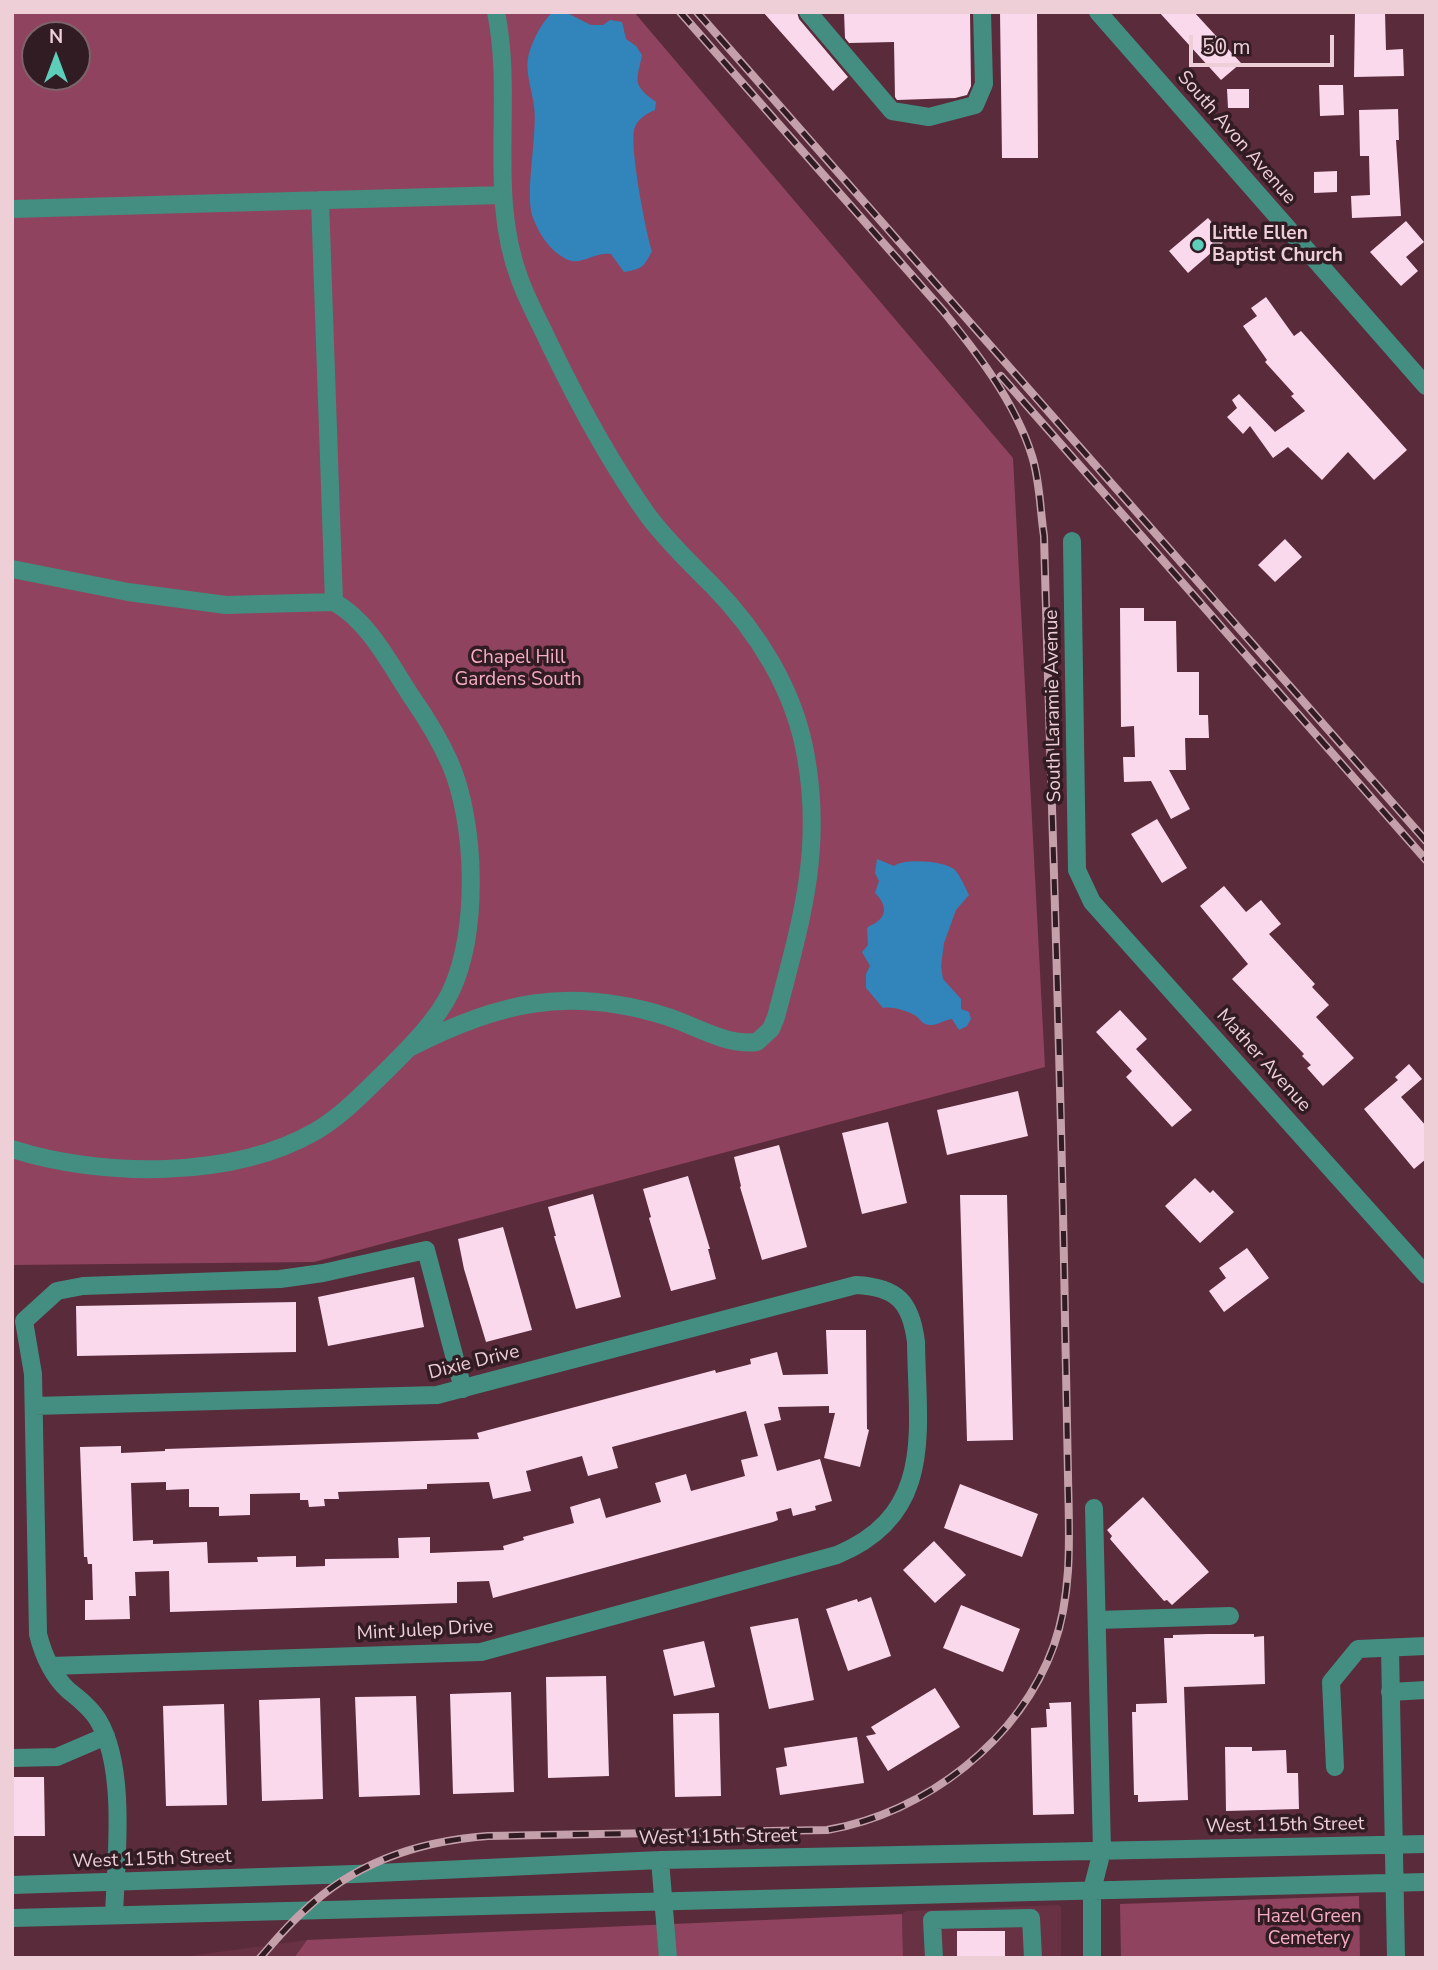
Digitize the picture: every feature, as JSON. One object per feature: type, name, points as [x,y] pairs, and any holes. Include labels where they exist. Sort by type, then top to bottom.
[{"type":"street","points":[[409,1048],[440,1031],[487,1014],[524,1004],[577,999],[609,1002],[639,1009],[737,1042],[757,1042],[771,1029],[776,1017],[805,905],[810,872],[812,810],[807,765],[799,727],[768,654],[754,633],[712,585],[667,541],[606,454],[571,389],[519,279],[508,233],[503,195],[504,83],[496,12]]},
{"type":"street","points":[[808,12],[892,111],[929,117],[975,105],[984,83],[982,12]]},
{"type":"street","name":"South Avon Avenue","points":[[1098,12],[1426,386]]},
{"type":"street","points":[[12,209],[503,195]]},
{"type":"street","points":[[320,200],[334,602]]},
{"type":"street","name":"South Laramie Avenue","points":[[1072,541],[1077,870]]},
{"type":"street","points":[[12,569],[128,592],[226,605],[334,602],[349,610],[418,706],[450,764],[464,813],[471,908],[460,969],[450,993],[409,1048],[356,1101],[316,1131],[262,1153],[203,1165],[134,1169],[68,1163],[12,1149]]},
{"type":"street","name":"Mather Avenue","points":[[1077,870],[1092,902],[1426,1275]]},
{"type":"street","points":[[114,1915],[117,1781],[106,1736],[97,1718],[66,1688],[50,1666],[41,1647],[36,1622],[34,1406],[31,1355],[24,1321],[57,1291],[83,1286],[280,1279],[323,1273],[426,1250],[463,1389]]},
{"type":"street","name":"Dixie Drive","points":[[34,1406],[421,1397],[463,1389],[844,1287],[870,1286],[889,1291],[899,1298],[908,1309],[914,1325],[917,1458],[913,1479],[905,1497],[883,1527],[869,1539]]},
{"type":"street","points":[[1092,1958],[1092,1890],[1102,1851],[1094,1508]]},
{"type":"street","name":"Mint Julep Drive","points":[[50,1666],[481,1652],[837,1555],[869,1539]]},
{"type":"street","points":[[1097,1620],[1230,1616]]},
{"type":"street","points":[[1335,1767],[1331,1682],[1358,1649],[1426,1646]]},
{"type":"street","points":[[1390,1647],[1396,1958]]},
{"type":"street","points":[[1390,1692],[1426,1690]]},
{"type":"street","points":[[12,1758],[57,1757],[106,1736]]},
{"type":"street","name":"West 115th Street","points":[[12,1885],[660,1860],[1426,1844]]},
{"type":"street","points":[[660,1860],[668,1958]]},
{"type":"street","points":[[12,1918],[1426,1882]]},
{"type":"street","points":[[934,1958],[932,1920],[1031,1918],[1033,1958]]},
{"type":"shaded area","points":[[1061,1907],[1061,1958],[903,1958],[902,1914],[907,1911]]},
{"type":"shaded area","points":[[307,1940],[294,1958],[174,1958]]},
{"type":"green space","name":"Chapel Hill Gardens South","points":[[12,12],[634,12],[1013,458],[1045,1067],[314,1262],[12,1265]]},
{"type":"green space","name":"Hazel Green Cemetery","points":[[1359,1896],[1360,1958],[1121,1958],[1120,1904]]},
{"type":"green space","points":[[902,1914],[903,1958],[294,1958],[307,1940]]},
{"type":"water","points":[[553,12],[565,12],[591,25],[603,25],[610,20],[622,22],[626,39],[636,46],[642,55],[639,86],[656,102],[655,110],[639,121],[633,135],[642,208],[652,251],[644,264],[635,270],[624,272],[611,254],[577,261],[566,259],[546,242],[533,218],[530,194],[535,118],[528,59],[538,31]]},
{"type":"water","points":[[877,859],[894,866],[915,861],[943,864],[955,870],[961,879],[969,895],[956,910],[944,943],[941,966],[943,979],[961,999],[961,1009],[969,1012],[971,1019],[967,1026],[959,1030],[952,1019],[925,1024],[909,1012],[883,1008],[866,988],[866,974],[870,966],[862,952],[868,945],[867,928],[881,918],[884,910],[875,893],[879,881],[875,873]]},
{"type":"building","points":[[763,12],[797,12],[799,19],[848,77],[833,91]]},
{"type":"building","points":[[844,12],[970,12],[971,86],[967,95],[955,98],[897,100],[894,42],[849,43],[845,38]]},
{"type":"building","points":[[1000,12],[1037,12],[1038,158],[1002,158]]},
{"type":"building","points":[[1159,12],[1194,12],[1241,63],[1221,80]]},
{"type":"building","points":[[1355,12],[1385,12],[1386,50],[1403,49],[1404,76],[1354,77]]},
{"type":"building","points":[[1319,85],[1343,85],[1344,115],[1320,116]]},
{"type":"building","points":[[1227,89],[1249,89],[1249,108],[1228,108]]},
{"type":"building","points":[[1398,109],[1399,140],[1396,140],[1401,216],[1352,218],[1351,196],[1370,195],[1369,156],[1360,156],[1359,110]]},
{"type":"building","points":[[1337,171],[1337,192],[1314,193],[1314,172]]},
{"type":"building","name":"Little Ellen Baptist Church","points":[[1208,218],[1227,239],[1188,273],[1169,251]]},
{"type":"building","points":[[1406,221],[1424,242],[1406,257],[1418,271],[1401,286],[1370,252]]},
{"type":"building","points":[[1266,297],[1294,336],[1301,331],[1407,450],[1374,480],[1348,452],[1322,480],[1288,447],[1273,458],[1250,426],[1243,434],[1227,417],[1237,408],[1232,400],[1239,394],[1275,432],[1305,411],[1291,396],[1294,394],[1265,362],[1267,360],[1243,326],[1257,316],[1251,308]]},
{"type":"building","points":[[1285,539],[1302,557],[1275,582],[1258,565]]},
{"type":"building","points":[[1120,608],[1144,608],[1144,621],[1176,621],[1177,672],[1199,672],[1199,715],[1208,715],[1209,738],[1185,738],[1186,770],[1169,770],[1190,809],[1171,819],[1151,781],[1124,782],[1123,757],[1135,757],[1134,726],[1121,727]]},
{"type":"building","points":[[1157,819],[1187,868],[1162,883],[1131,834]]},
{"type":"building","points":[[1224,886],[1246,912],[1261,900],[1281,924],[1269,934],[1315,984],[1312,987],[1329,1005],[1316,1017],[1354,1058],[1323,1086],[1307,1068],[1311,1065],[1302,1056],[1304,1054],[1232,979],[1248,964],[1200,906]]},
{"type":"building","points":[[1120,1010],[1147,1039],[1136,1049],[1192,1110],[1172,1127],[1126,1077],[1132,1071],[1096,1032]]},
{"type":"building","points":[[1409,1064],[1422,1079],[1401,1097],[1426,1126],[1426,1159],[1414,1169],[1364,1109],[1398,1080],[1395,1077]]},
{"type":"building","points":[[1018,1091],[1028,1136],[947,1155],[937,1110]]},
{"type":"building","points":[[888,1122],[907,1203],[862,1214],[842,1133]]},
{"type":"building","points":[[779,1145],[807,1247],[762,1260],[734,1157]]},
{"type":"building","points":[[688,1176],[716,1279],[671,1291],[643,1189]]},
{"type":"building","points":[[1195,1178],[1210,1193],[1213,1190],[1234,1212],[1200,1243],[1165,1206]]},
{"type":"building","points":[[593,1194],[621,1297],[576,1309],[548,1207]]},
{"type":"building","points":[[960,1195],[1007,1195],[1013,1440],[967,1441]]},
{"type":"building","points":[[503,1227],[532,1330],[486,1342],[458,1239]]},
{"type":"building","points":[[1247,1248],[1269,1278],[1224,1312],[1209,1291],[1226,1278],[1219,1268]]},
{"type":"building","points":[[414,1277],[424,1327],[328,1346],[318,1297]]},
{"type":"building","points":[[296,1302],[296,1352],[77,1356],[76,1306]]},
{"type":"building","points":[[826,1330],[866,1330],[869,1430],[860,1467],[824,1458],[835,1413],[829,1413],[829,1406],[778,1407],[781,1420],[764,1424],[777,1471],[820,1459],[832,1501],[815,1506],[816,1510],[793,1516],[791,1508],[776,1512],[778,1520],[773,1522],[493,1598],[489,1581],[457,1582],[457,1603],[170,1612],[169,1571],[135,1572],[136,1596],[129,1596],[130,1619],[85,1620],[85,1600],[93,1600],[92,1564],[88,1564],[87,1557],[84,1557],[80,1447],[121,1446],[121,1453],[165,1449],[479,1439],[477,1433],[715,1370],[716,1373],[751,1364],[750,1359],[777,1352],[783,1375],[828,1374]],"holes":[[[746,1411],[758,1456],[741,1460],[745,1476],[691,1491],[686,1474],[655,1483],[661,1502],[606,1518],[600,1498],[570,1507],[574,1523],[523,1537],[524,1540],[503,1546],[504,1550],[430,1553],[430,1537],[398,1538],[399,1558],[325,1559],[325,1566],[296,1567],[296,1556],[257,1557],[258,1562],[208,1563],[207,1542],[153,1544],[153,1540],[133,1541],[131,1483],[166,1482],[166,1490],[189,1489],[189,1507],[219,1507],[219,1516],[250,1515],[250,1494],[300,1493],[300,1500],[308,1500],[309,1507],[325,1506],[324,1499],[339,1499],[338,1492],[427,1489],[427,1484],[489,1482],[493,1499],[531,1491],[526,1471],[582,1456],[588,1476],[618,1468],[612,1447]]]},
{"type":"building","points":[[960,1484],[1038,1514],[1022,1557],[944,1528]]},
{"type":"building","points":[[1143,1497],[1209,1572],[1172,1605],[1167,1600],[1164,1601],[1141,1575],[1110,1539],[1112,1536],[1107,1530]]},
{"type":"building","points":[[934,1541],[966,1575],[935,1603],[903,1570]]},
{"type":"building","points":[[871,1597],[891,1656],[848,1671],[826,1609]]},
{"type":"building","points":[[961,1605],[1020,1629],[1003,1672],[943,1648]]},
{"type":"building","points":[[798,1618],[814,1700],[769,1709],[750,1627]]},
{"type":"building","points":[[1173,1635],[1264,1636],[1265,1684],[1184,1687],[1188,1800],[1138,1802],[1138,1795],[1134,1795],[1132,1712],[1136,1712],[1136,1704],[1167,1703],[1164,1638],[1173,1638]]},
{"type":"building","points":[[704,1641],[715,1687],[674,1696],[663,1650]]},
{"type":"building","points":[[606,1676],[609,1776],[548,1778],[546,1677]]},
{"type":"building","points":[[935,1688],[960,1727],[888,1771],[866,1736],[876,1734],[871,1727]]},
{"type":"building","points":[[511,1692],[514,1792],[453,1794],[450,1694]]},
{"type":"building","points":[[416,1696],[420,1795],[359,1797],[355,1697]]},
{"type":"building","points":[[320,1698],[323,1799],[262,1801],[259,1700]]},
{"type":"building","points":[[1071,1702],[1074,1814],[1033,1815],[1031,1728],[1047,1727],[1046,1709],[1050,1709],[1049,1703]]},
{"type":"building","points":[[224,1704],[227,1805],[166,1806],[163,1706]]},
{"type":"building","points":[[719,1713],[721,1796],[675,1797],[673,1714]]},
{"type":"building","points":[[857,1737],[864,1783],[780,1795],[776,1768],[787,1766],[784,1748]]},
{"type":"building","points":[[1225,1747],[1252,1747],[1252,1751],[1286,1750],[1287,1773],[1298,1773],[1299,1809],[1226,1811]]},
{"type":"building","points":[[12,1777],[44,1777],[45,1836],[12,1836]]},
{"type":"building","points":[[957,1931],[1005,1931],[1005,1958],[957,1958]]},
{"type":"railway","points":[[680,12],[945,313]]},
{"type":"railway","points":[[697,12],[1426,841]]},
{"type":"railway","points":[[260,1958],[298,1916],[345,1879],[389,1857],[437,1843],[488,1836],[827,1830],[864,1821],[933,1789],[965,1767],[993,1741],[1018,1712],[1039,1680],[1054,1645],[1067,1583],[1069,1518],[1044,536],[1037,475],[1025,436],[993,377],[939,306]]},
{"type":"railway","points":[[1001,376],[1426,860]]},
{"type":"place","name":"Little Ellen Baptist Church","points":[[1198,245]]}]
